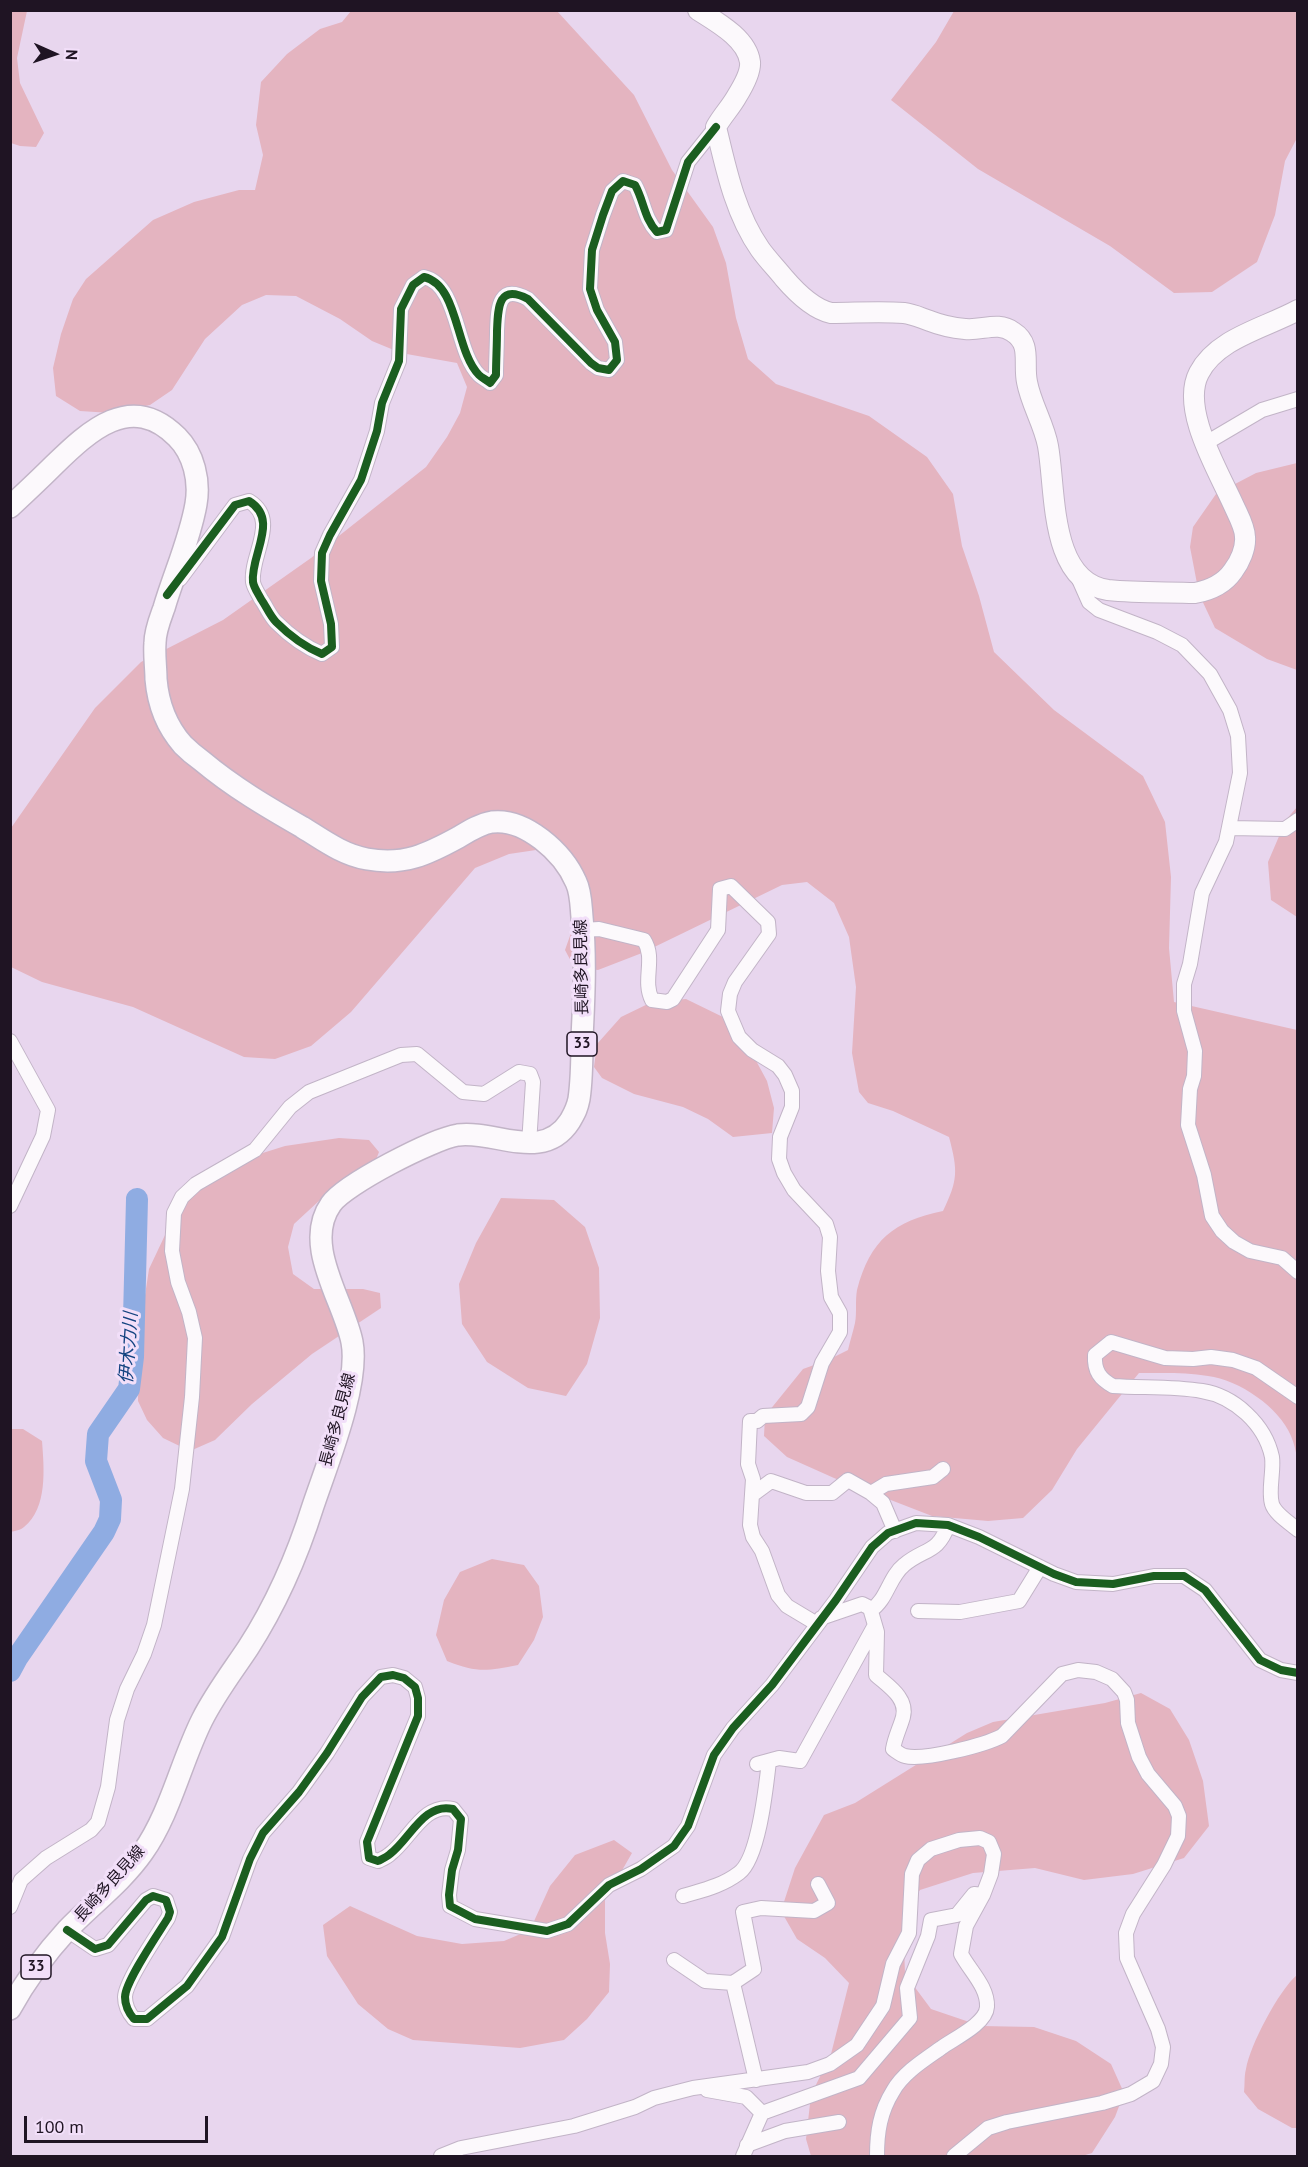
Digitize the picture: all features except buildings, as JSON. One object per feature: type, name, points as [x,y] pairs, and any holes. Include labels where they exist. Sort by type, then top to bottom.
[{"type":"main road","name":"長崎多良見線","points":[[10,507],[81,439],[102,423],[136,416],[155,421],[176,436],[188,451],[198,478],[197,503],[154,639],[157,691],[164,716],[182,744],[234,787],[338,849],[364,859],[388,861],[416,858],[480,826],[496,821],[520,826],[548,845],[564,862],[579,886],[584,930],[578,1106],[566,1128],[553,1138],[529,1144],[459,1135],[418,1150],[365,1178],[343,1191],[330,1204],[321,1230],[323,1253],[329,1280],[352,1340],[354,1363],[348,1393],[301,1544],[278,1598],[203,1718],[158,1825],[143,1852],[98,1901],[67,1930],[36,1967],[10,2009]]},
{"type":"street","points":[[167,595],[235,505],[249,501],[259,507],[263,517],[260,548],[253,575],[254,586],[275,621],[308,648],[322,654],[332,647],[331,624],[321,581],[322,553],[361,480],[377,431],[382,403],[399,361],[401,309],[414,285],[424,277],[432,279],[443,290],[463,347],[478,374],[490,383],[496,375],[498,304],[507,295],[517,293],[528,299],[591,363],[598,368],[609,370],[617,360],[615,342],[597,310],[590,289],[592,250],[612,191],[623,181],[635,185],[641,195],[648,222],[657,232],[666,230],[688,162],[716,127],[737,96],[747,75],[750,62],[742,45],[728,29],[698,10]]},
{"type":"street","points":[[716,127],[732,190],[742,218],[760,249],[792,287],[821,311],[831,314],[904,313],[932,322],[975,330],[1004,327],[1018,335],[1026,351],[1026,379],[1030,394],[1048,445],[1061,546],[1089,602],[1099,610],[1157,632],[1182,645],[1210,674],[1230,710],[1238,736],[1240,773],[1230,828],[1202,893],[1190,964],[1184,984],[1184,1011],[1195,1051],[1188,1125],[1204,1175],[1212,1216],[1221,1231],[1234,1242],[1251,1251],[1282,1258],[1298,1272]]},
{"type":"street","points":[[1075,570],[1089,583],[1106,590],[1195,593],[1209,590],[1229,577],[1238,564],[1245,536],[1196,419],[1193,401],[1198,375],[1207,361],[1227,344],[1298,310]]},
{"type":"street","points":[[1206,443],[1262,410],[1298,399]]},
{"type":"street","points":[[1230,828],[1285,829],[1298,820]]},
{"type":"street","points":[[584,930],[599,929],[644,940],[650,950],[647,990],[652,1000],[667,1002],[673,999],[718,930],[720,889],[731,886],[768,922],[769,934],[735,982],[730,994],[728,1011],[739,1037],[752,1050],[778,1066],[792,1091],[792,1107],[780,1137],[779,1159],[794,1190],[826,1224],[830,1237],[828,1271],[831,1297],[840,1313],[840,1332],[822,1363],[808,1407],[801,1414],[763,1416],[750,1421],[748,1464],[753,1479],[750,1525],[778,1595],[787,1606],[819,1621],[862,1604],[871,1610],[877,1632],[876,1675],[899,1696],[903,1705],[904,1715],[893,1749],[904,1756],[922,1757],[990,1742],[1002,1736],[1062,1674],[1078,1670],[1096,1672],[1112,1678],[1124,1692],[1127,1700],[1128,1723],[1139,1757],[1148,1774],[1175,1806],[1179,1816],[1178,1836],[1164,1865],[1133,1914],[1126,1933],[1127,1958],[1158,2029],[1163,2047],[1161,2064],[1153,2081],[1131,2094],[1102,2103],[988,2128],[954,2157]]},
{"type":"street","points":[[10,1041],[48,1110],[43,1136],[10,1206]]},
{"type":"street","points":[[10,1906],[21,1880],[46,1858],[91,1830],[98,1822],[108,1787],[117,1720],[127,1689],[144,1654],[154,1625],[182,1489],[192,1396],[195,1338],[189,1312],[178,1282],[172,1251],[174,1213],[183,1197],[196,1184],[255,1150],[290,1107],[309,1092],[401,1055],[417,1054],[463,1092],[484,1094],[519,1072],[530,1074],[533,1082],[529,1144]]},
{"type":"street","points":[[1298,1397],[1256,1368],[1233,1360],[1211,1357],[1165,1358],[1111,1342],[1095,1355],[1095,1367],[1103,1381],[1113,1386],[1203,1391],[1234,1403],[1254,1421],[1265,1437],[1272,1458],[1272,1504],[1282,1517],[1298,1530]]},
{"type":"street","points":[[871,1493],[886,1484],[933,1477],[943,1469]]},
{"type":"street","points":[[752,1495],[771,1481],[806,1493],[832,1493],[848,1480],[883,1503],[895,1531]]},
{"type":"street","points":[[67,1930],[95,1949],[108,1945],[146,1900],[153,1896],[166,1900],[170,1912],[168,1918],[124,1996],[127,2011],[134,2019],[147,2019],[187,1986],[222,1937],[250,1859],[263,1833],[304,1785],[362,1697],[381,1677],[393,1675],[404,1678],[415,1686],[418,1716],[367,1842],[369,1858],[378,1861],[390,1855],[429,1813],[444,1807],[453,1809],[461,1820],[458,1850],[452,1870],[450,1906],[475,1919],[509,1926],[547,1931],[568,1924],[609,1885],[641,1869],[674,1846],[688,1826],[696,1809],[714,1755],[733,1728],[772,1685],[872,1547],[888,1533],[916,1523],[948,1525],[1076,1582],[1113,1584],[1154,1576],[1184,1576],[1205,1590],[1260,1660],[1281,1670],[1298,1673]]},
{"type":"street","points":[[871,1610],[879,1605],[894,1577],[904,1565],[934,1548],[944,1538],[948,1525]]},
{"type":"street","points":[[918,1611],[960,1612],[1019,1602],[1040,1567]]},
{"type":"street","points":[[683,1896],[721,1885],[742,1872],[754,1846],[762,1815],[763,1763],[779,1758],[800,1761],[875,1625]]},
{"type":"street","points":[[441,2157],[461,2148],[574,2126],[634,2107],[654,2098],[693,2088],[808,2072],[830,2064],[856,2045],[883,2006],[893,1964],[909,1933],[912,1874],[918,1860],[931,1849],[959,1840],[980,1838],[989,1842],[994,1854],[991,1874],[983,1895],[966,1926],[961,1954],[986,1994],[987,2009],[967,2032],[907,2074],[893,2090],[880,2118],[877,2132],[877,2157]]},
{"type":"street","points":[[674,1960],[705,1981],[733,1983],[753,1969],[743,1912],[761,1908],[814,1911],[828,1903],[818,1884]]},
{"type":"street","points":[[745,2151],[762,2113],[859,2078],[910,2018],[907,1988],[928,1936],[931,1920],[957,1915],[974,1894],[983,1895]]},
{"type":"street","points":[[733,1983],[756,2080]]},
{"type":"street","points":[[693,2088],[746,2097],[762,2113]]},
{"type":"street","points":[[745,2151],[785,2131],[839,2122]]},
{"type":"shaded area","points":[[11,10],[27,11],[17,58],[20,83],[44,133],[36,147],[11,143]]},
{"type":"shaded area","points":[[351,11],[557,11],[634,95],[672,170],[713,227],[726,263],[736,318],[748,359],[776,384],[869,416],[927,457],[953,494],[962,546],[979,596],[994,652],[1054,710],[1143,776],[1165,822],[1171,877],[1169,948],[1174,1002],[1297,1030],[1297,1459],[1291,1436],[1268,1405],[1232,1383],[1183,1373],[1139,1373],[1077,1449],[1052,1490],[1023,1518],[988,1521],[932,1516],[787,1457],[764,1436],[765,1416],[803,1369],[848,1350],[855,1323],[857,1290],[862,1273],[877,1246],[898,1227],[926,1215],[943,1211],[952,1191],[955,1175],[949,1137],[893,1111],[868,1103],[859,1092],[852,1053],[856,987],[849,937],[834,903],[807,882],[782,885],[642,953],[598,970],[574,967],[565,950],[577,916],[559,857],[536,850],[509,854],[475,868],[351,1012],[311,1046],[275,1059],[244,1057],[133,1007],[42,982],[11,967],[11,828],[95,708],[141,662],[223,620],[311,558],[426,467],[460,413],[467,387],[457,363],[401,353],[372,341],[340,319],[296,296],[266,295],[242,305],[205,339],[172,390],[150,405],[111,413],[80,411],[56,396],[53,368],[61,334],[73,299],[86,279],[153,220],[194,202],[239,190],[255,190],[263,155],[256,125],[261,82],[287,54],[320,29],[342,22]]},
{"type":"shaded area","points":[[954,11],[1297,11],[1297,138],[1285,161],[1275,215],[1257,262],[1212,292],[1174,293],[1110,246],[978,169],[891,100],[936,42]]},
{"type":"shaded area","points":[[1297,463],[1297,670],[1267,659],[1215,628],[1199,594],[1190,547],[1193,527],[1216,494],[1256,473]]},
{"type":"shaded area","points":[[1297,807],[1297,917],[1271,900],[1268,862],[1286,820]]},
{"type":"shaded area","points":[[686,999],[727,1019],[747,1044],[767,1081],[774,1108],[772,1133],[733,1137],[708,1119],[683,1107],[634,1094],[602,1078],[594,1067],[597,1044],[621,1017],[652,1002]]},
{"type":"shaded area","points":[[339,1138],[369,1140],[379,1152],[372,1170],[334,1187],[294,1224],[288,1247],[293,1274],[314,1289],[363,1289],[380,1293],[381,1308],[312,1354],[252,1404],[215,1440],[190,1451],[163,1438],[147,1420],[138,1401],[139,1335],[149,1269],[182,1199],[250,1157],[285,1146]]},
{"type":"shaded area","points":[[501,1198],[554,1200],[585,1227],[599,1268],[600,1318],[587,1364],[566,1396],[528,1388],[487,1362],[462,1324],[459,1284],[476,1243]]},
{"type":"shaded area","points":[[10,1429],[23,1429],[42,1441],[43,1463],[43,1487],[37,1509],[32,1519],[24,1527],[11,1532]]},
{"type":"shaded area","points":[[492,1559],[524,1565],[539,1586],[543,1617],[534,1640],[518,1665],[490,1670],[466,1668],[447,1661],[436,1635],[444,1600],[460,1572]]},
{"type":"shaded area","points":[[1141,1693],[1170,1709],[1189,1740],[1203,1781],[1209,1826],[1184,1858],[1133,1874],[1084,1880],[1035,1868],[973,1873],[920,1890],[903,1917],[905,1974],[931,2009],[981,2026],[1034,2027],[1076,2041],[1111,2064],[1124,2093],[1115,2117],[1092,2153],[1082,2156],[811,2156],[806,2139],[811,2095],[831,2054],[849,1983],[825,1958],[797,1939],[781,1911],[795,1868],[824,1815],[855,1803],[967,1733],[993,1722],[1105,1703]]},
{"type":"shaded area","points":[[614,1840],[632,1853],[605,1900],[605,1933],[610,1964],[609,1992],[587,2019],[564,2040],[520,2048],[413,2040],[388,2029],[358,2004],[327,1956],[323,1925],[350,1906],[417,1936],[462,1944],[504,1941],[530,1930],[550,1886],[575,1855]]},
{"type":"shaded area","points":[[1297,1975],[1297,2128],[1292,2128],[1258,2109],[1244,2092],[1245,2074],[1253,2046],[1274,2005]]},
{"type":"waterway","name":"伊木力川","points":[[10,1671],[104,1532],[110,1519],[111,1500],[96,1461],[98,1434],[129,1389],[133,1357],[137,1199]]},
{"type":"cycle path","points":[[167,595],[235,505],[249,501],[258,509],[262,518],[262,538],[253,572],[253,582],[261,599],[274,620],[286,632],[309,648],[322,654],[332,647],[331,624],[321,581],[322,553],[361,480],[377,431],[382,403],[399,361],[401,309],[413,285],[424,277],[444,292],[471,364],[479,375],[490,383],[496,375],[499,307],[505,296],[511,294],[528,299],[591,363],[598,368],[609,370],[617,360],[615,342],[597,310],[590,289],[592,250],[612,191],[623,181],[635,185],[653,227],[657,232],[666,230],[688,162],[716,127]]},
{"type":"cycle path","points":[[67,1930],[95,1949],[108,1945],[146,1900],[153,1896],[166,1900],[170,1912],[168,1918],[126,1990],[125,1997],[130,2014],[134,2019],[147,2019],[187,1986],[222,1937],[250,1859],[263,1833],[299,1792],[362,1697],[381,1677],[393,1675],[404,1678],[415,1687],[418,1698],[418,1716],[367,1842],[369,1858],[378,1861],[387,1856],[418,1823],[434,1811],[443,1808],[453,1809],[461,1819],[458,1850],[452,1870],[450,1906],[475,1919],[547,1931],[568,1924],[609,1885],[641,1869],[674,1846],[688,1826],[714,1755],[733,1728],[772,1685],[836,1600],[872,1547],[888,1533],[916,1523],[948,1525],[1076,1582],[1113,1584],[1154,1576],[1184,1576],[1205,1590],[1260,1660],[1281,1670],[1298,1673]]}]
